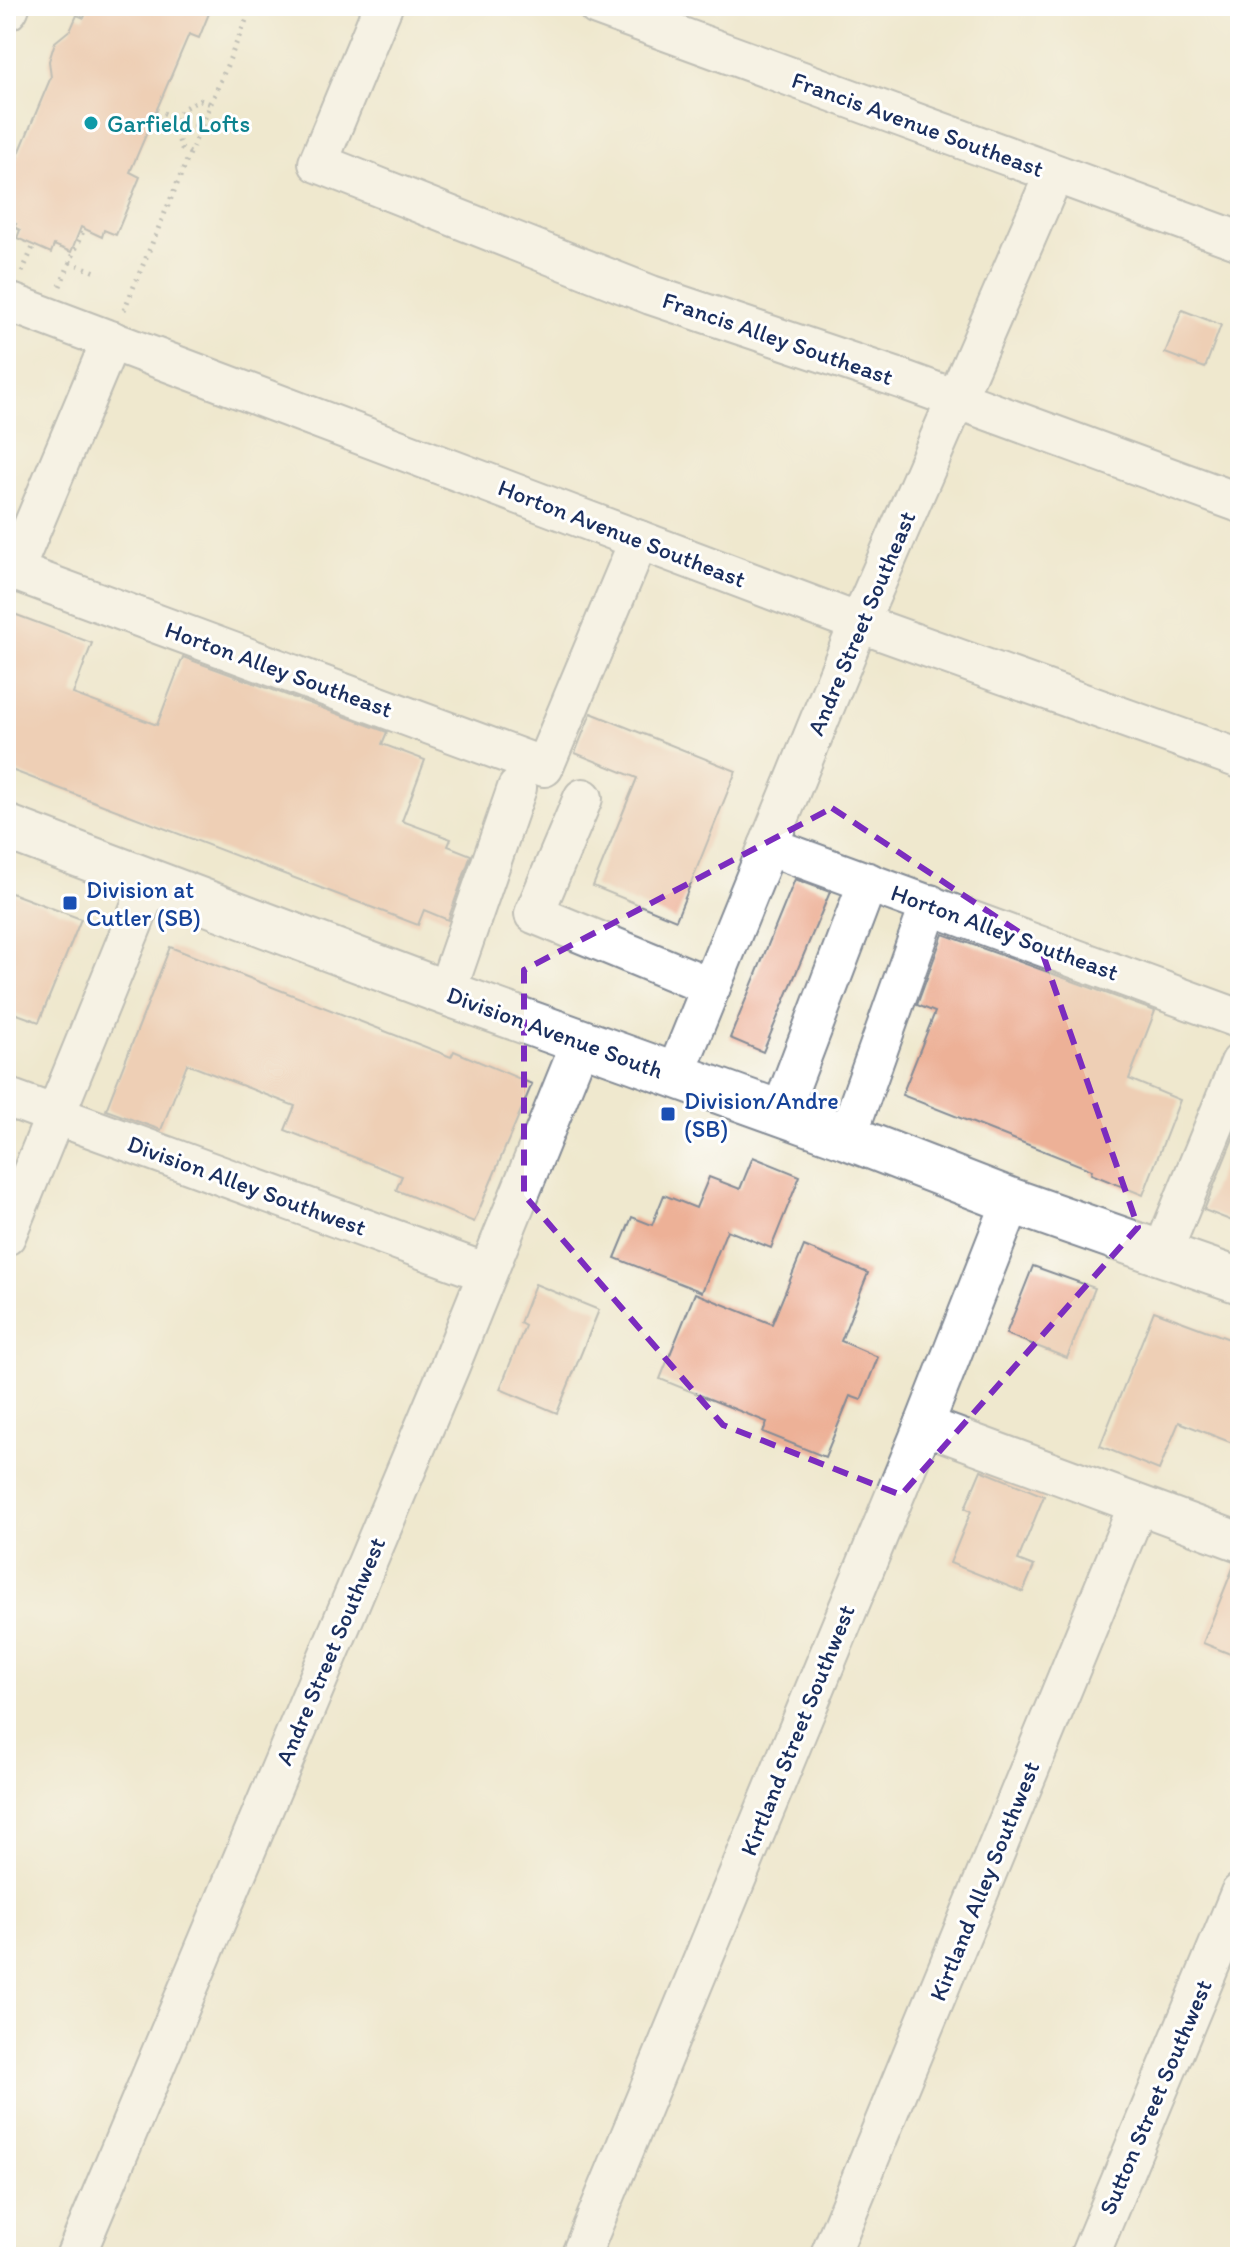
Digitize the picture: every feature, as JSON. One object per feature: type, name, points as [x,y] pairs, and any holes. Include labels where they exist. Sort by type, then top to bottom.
[{"type":"main road","name":"Division Avenue South","points":[[6,827],[446,993],[847,1137],[1012,1201],[1240,1281]]},
{"type":"street","name":"Francis Alley Southeast","points":[[383,6],[318,163],[651,295],[956,399],[1240,503]]},
{"type":"street","name":"Francis Avenue Southeast","points":[[597,6],[1240,241]]},
{"type":"street","name":"Andre Street Southeast","points":[[675,1075],[859,623],[1054,174]]},
{"type":"street","name":"Horton Avenue Southeast","points":[[14,287],[118,325],[639,540],[859,623],[1240,759]]},
{"type":"street","name":"Horton Alley Southeast","points":[[118,325],[14,571],[530,778]]},
{"type":"street","points":[[446,993],[530,778],[639,540]]},
{"type":"street","points":[[583,798],[534,914],[711,987]]},
{"type":"street","name":"Horton Alley Southeast","points":[[768,846],[1229,1014]]},
{"type":"street","points":[[6,1236],[151,880]]},
{"type":"street","points":[[780,1114],[868,882]]},
{"type":"street","points":[[847,1137],[930,904]]},
{"type":"street","points":[[1229,1014],[1218,1032],[1240,1057]]},
{"type":"street","name":"Andre Street Southwest","points":[[75,2257],[581,1042]]},
{"type":"street","points":[[1162,1253],[1240,1063]]},
{"type":"street","name":"Division Alley Southwest","points":[[6,1097],[487,1273]]},
{"type":"street","name":"Kirtland Street Southwest","points":[[580,2257],[924,1425],[1012,1201]]},
{"type":"street","points":[[924,1425],[1240,1542]]},
{"type":"street","name":"Kirtland Alley Southwest","points":[[829,2257],[1138,1505]]},
{"type":"street","name":"Sutton Street Southwest","points":[[1089,2257],[1240,1893]]},
{"type":"path","points":[[118,325],[252,6]]},
{"type":"path","points":[[190,153],[182,149],[174,127],[182,109],[200,100],[211,104]]},
{"type":"path","points":[[156,110],[201,128]]},
{"type":"path","points":[[60,287],[84,229]]},
{"type":"path","points":[[14,287],[34,245]]},
{"type":"path","points":[[70,262],[95,272]]},
{"type":"highlighted area","points":[[832,808],[1040,946],[1138,1227],[901,1495],[723,1425],[524,1195],[524,970]]},
{"type":"building","name":"Garfield Lofts","points":[[89,6],[212,6],[199,38],[189,34],[130,172],[140,177],[116,235],[104,230],[102,237],[81,227],[71,252],[54,245],[51,253],[17,238],[20,230],[14,227],[16,224],[6,220],[16,190],[6,184],[51,77],[49,61],[55,42],[71,29],[77,15],[84,18]]},
{"type":"building","points":[[1182,310],[1221,325],[1205,368],[1165,353]]},
{"type":"building","points":[[6,611],[92,643],[73,694],[157,725],[183,657],[387,732],[382,744],[425,760],[402,821],[451,839],[448,846],[471,855],[448,920],[424,910],[418,925],[6,768]]},
{"type":"building","points":[[591,713],[736,771],[676,920],[593,886],[637,778],[575,753]]},
{"type":"building","points":[[795,879],[830,892],[763,1052],[730,1038]]},
{"type":"building","points":[[6,891],[81,919],[39,1022],[6,1010]]},
{"type":"building","points":[[943,934],[1155,1011],[1129,1079],[1180,1100],[1143,1195],[1091,1174],[1092,1170],[902,1095],[935,1012],[917,1005]]},
{"type":"building","points":[[170,947],[451,1057],[454,1051],[532,1084],[474,1222],[396,1190],[402,1176],[285,1130],[295,1106],[187,1064],[161,1130],[106,1110]]},
{"type":"building","points":[[1240,1121],[1240,1224],[1204,1210]]},
{"type":"building","points":[[753,1157],[800,1176],[771,1248],[727,1230],[702,1292],[615,1258],[632,1217],[652,1225],[664,1195],[696,1208],[709,1177],[740,1189]]},
{"type":"building","points":[[804,1246],[868,1273],[841,1341],[878,1357],[861,1400],[850,1396],[825,1457],[763,1432],[767,1422],[660,1379],[695,1293],[772,1324]]},
{"type":"building","points":[[1033,1266],[1095,1288],[1067,1358],[1006,1334]]},
{"type":"building","points":[[535,1284],[599,1310],[557,1413],[500,1389],[525,1326],[520,1323]]},
{"type":"building","points":[[1154,1311],[1240,1343],[1240,1446],[1179,1422],[1159,1470],[1100,1446]]},
{"type":"building","points":[[981,1470],[1044,1496],[1018,1560],[1034,1566],[1023,1592],[950,1563],[971,1511],[965,1508]]},
{"type":"building","points":[[1235,1563],[1240,1563],[1240,1658],[1203,1643]]},
{"type":"place","name":"Garfield Lofts","points":[[91,123]]},
{"type":"place","name":"Division at Cutler (SB)","points":[[70,903]]},
{"type":"place","name":"Division/Andre (SB)","points":[[668,1114]]}]
